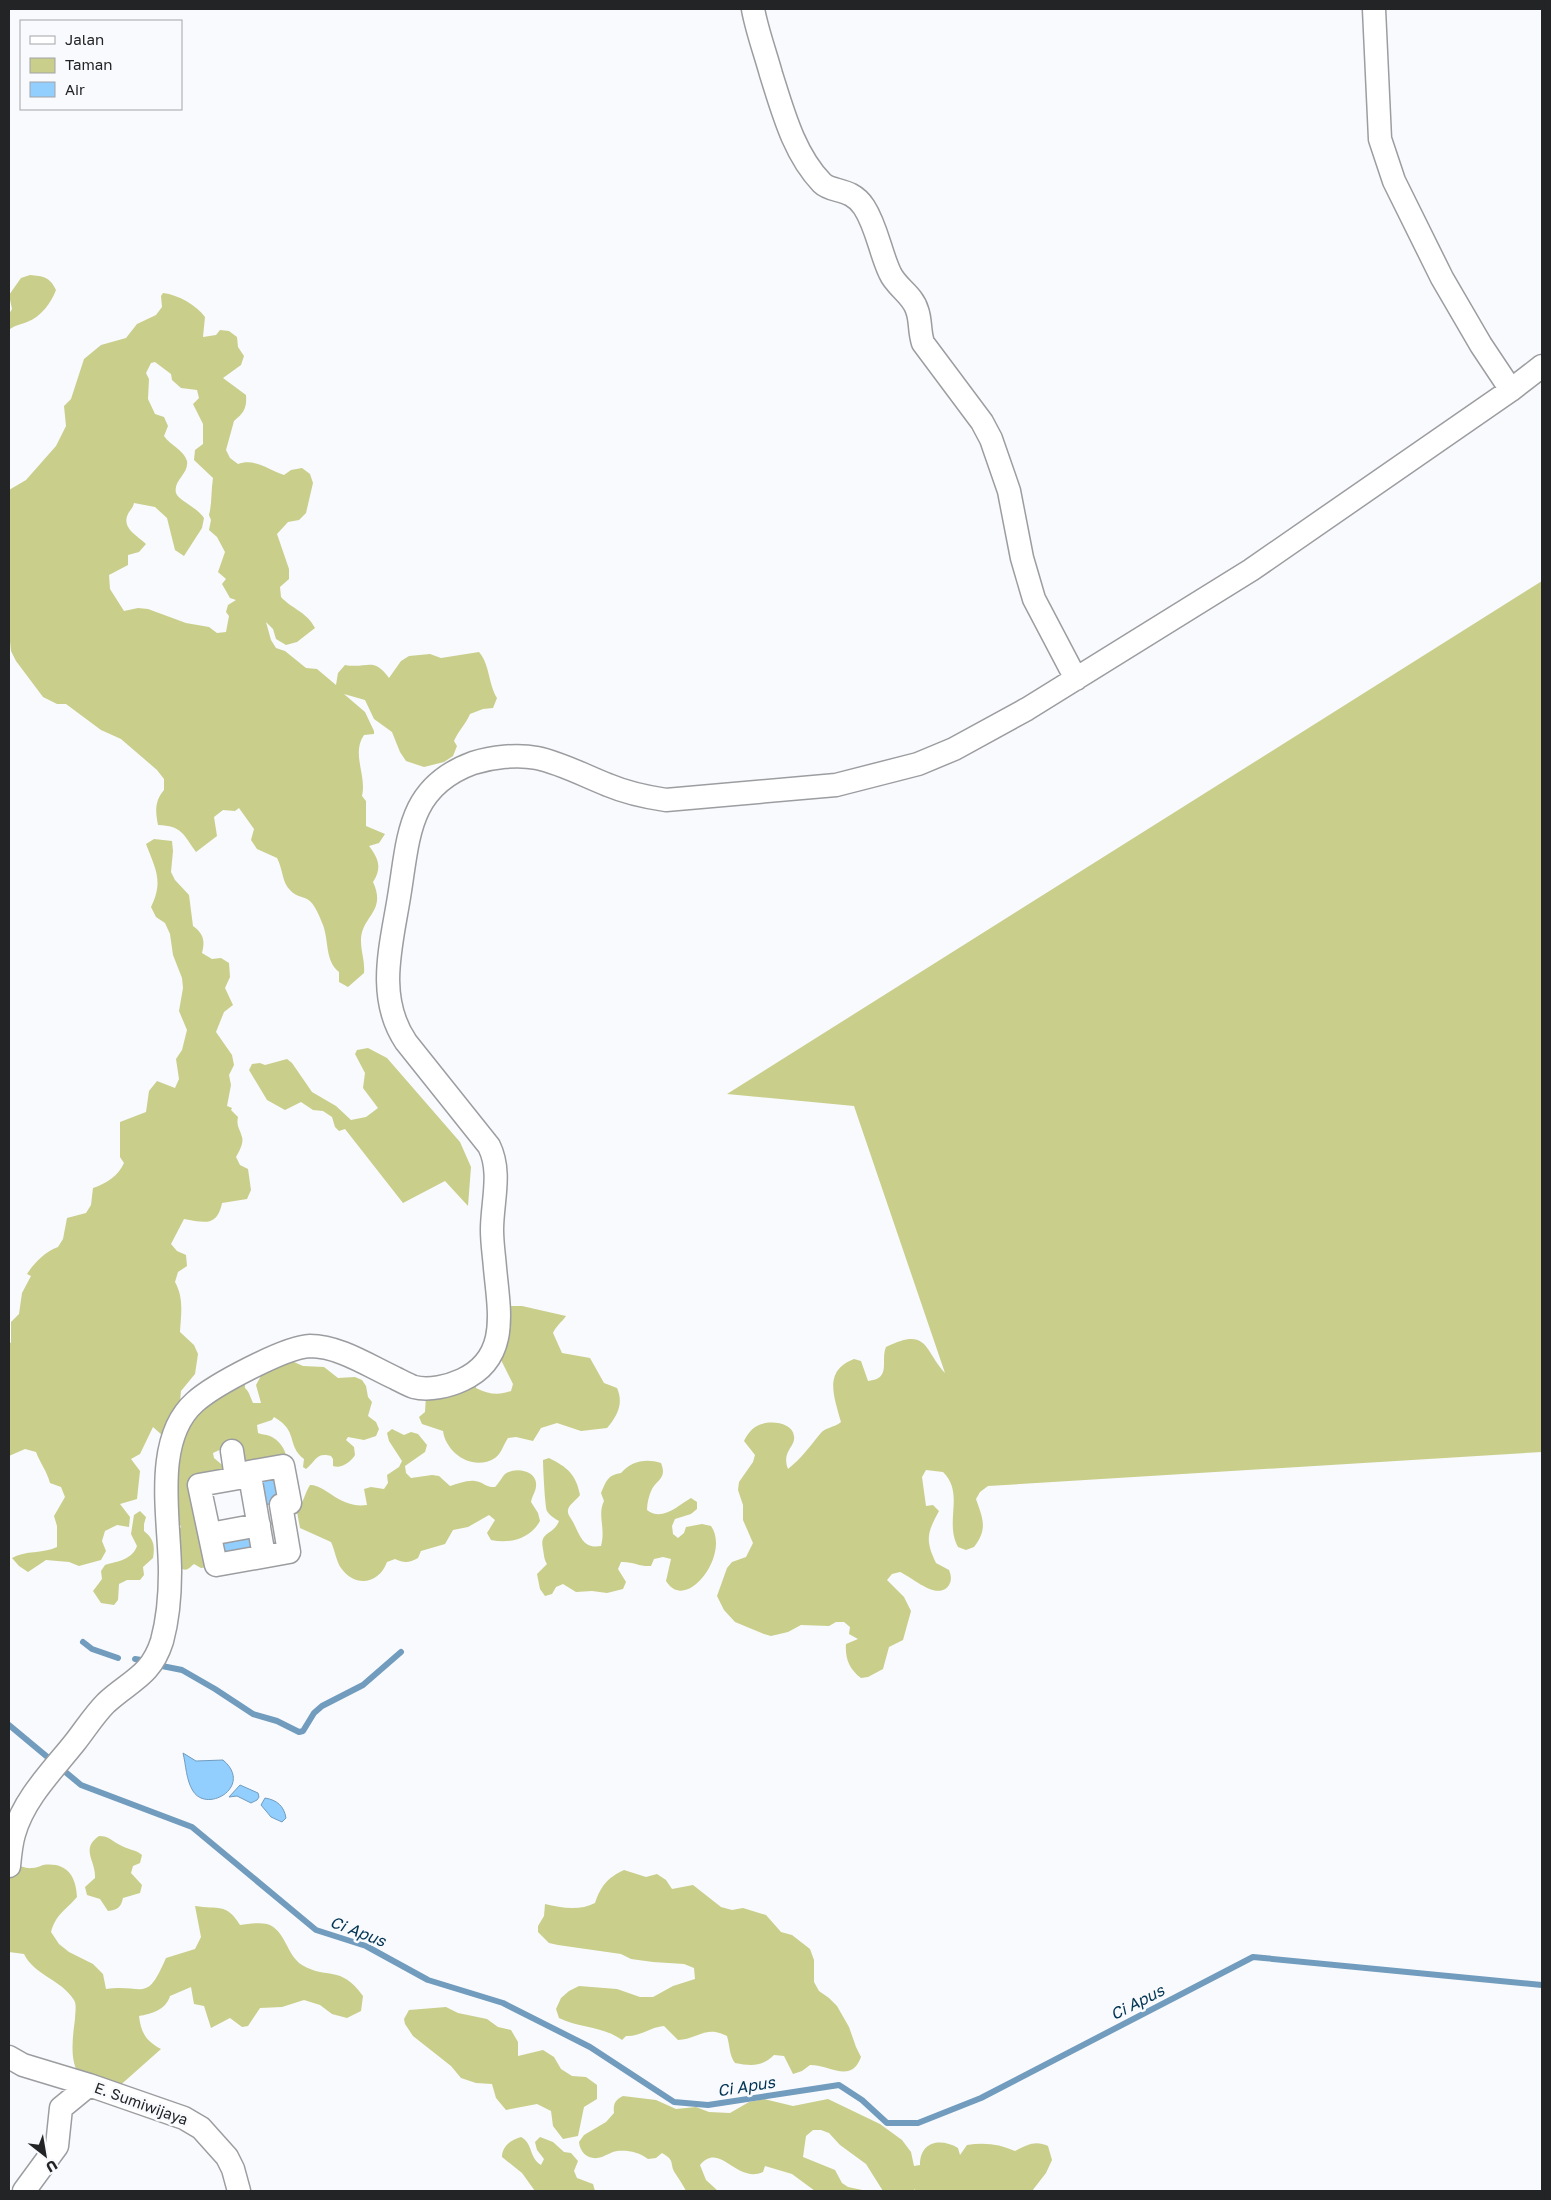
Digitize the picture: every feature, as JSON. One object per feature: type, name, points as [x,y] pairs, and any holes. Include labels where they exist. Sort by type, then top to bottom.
[{"type":"street","points":[[753,9],[756,27],[788,127],[803,156],[824,185],[846,191],[856,197],[864,207],[878,234],[890,274],[918,310],[919,331],[923,343],[987,430],[1009,491],[1022,558],[1034,599],[1076,679]]},
{"type":"street","points":[[1374,9],[1380,139],[1394,181],[1442,278],[1481,345],[1511,390]]},
{"type":"street","points":[[9,1866],[14,1834],[27,1803],[104,1704],[153,1664],[162,1640],[167,1612],[170,1571],[168,1460],[172,1438],[193,1403],[213,1388],[267,1359],[290,1350],[310,1346],[343,1354],[415,1387],[446,1386],[470,1376],[482,1367],[493,1354],[498,1340],[498,1304],[492,1233],[496,1168],[494,1155],[489,1146],[397,1030],[389,1001],[388,960],[409,840],[417,809],[430,789],[450,774],[482,760],[511,757],[536,758],[641,796],[666,800],[836,786],[918,764],[954,749],[994,728],[1250,570],[1511,390],[1542,366]]},
{"type":"street","points":[[232,1451],[258,1517],[264,1556]]},
{"type":"street","points":[[210,1534],[258,1517],[281,1505],[290,1503],[284,1466],[249,1472],[243,1477],[199,1485],[216,1565],[289,1552],[281,1505]]},
{"type":"street","name":"E. Sumiwijaya","points":[[9,2057],[23,2065],[89,2085],[184,2118],[201,2128],[227,2157],[233,2169],[239,2191]]},
{"type":"street","points":[[24,2191],[58,2146],[61,2108],[89,2085]]},
{"type":"green space","points":[[30,275],[46,278],[56,290],[41,313],[32,320],[9,330],[9,314],[12,309],[9,295],[21,278]]},
{"type":"green space","points":[[163,293],[181,298],[201,313],[205,317],[203,337],[216,335],[220,330],[229,331],[237,337],[238,347],[244,356],[241,365],[223,378],[246,395],[246,400],[244,410],[234,421],[226,450],[230,458],[238,464],[250,462],[284,475],[291,470],[302,468],[310,474],[313,483],[306,513],[299,520],[288,522],[277,534],[289,569],[289,579],[280,587],[281,597],[304,614],[315,628],[297,642],[286,645],[276,639],[273,629],[266,622],[271,640],[276,648],[285,651],[306,668],[317,669],[336,685],[338,673],[345,665],[374,665],[379,667],[389,678],[401,661],[409,656],[430,654],[441,658],[479,652],[483,657],[497,698],[493,708],[483,709],[470,714],[454,741],[457,746],[453,756],[444,762],[424,767],[406,761],[392,732],[374,719],[365,700],[344,694],[365,712],[374,731],[374,734],[364,735],[360,742],[359,757],[363,780],[362,796],[366,801],[366,826],[385,834],[379,843],[369,846],[378,864],[378,872],[373,882],[377,892],[377,900],[362,933],[361,945],[364,973],[348,987],[339,982],[339,972],[329,957],[325,931],[315,907],[310,901],[294,894],[287,887],[277,858],[257,849],[251,840],[254,829],[239,808],[235,811],[223,810],[214,817],[217,836],[196,852],[185,836],[177,829],[158,825],[156,806],[164,790],[164,779],[157,770],[121,739],[101,730],[66,704],[57,704],[43,697],[16,661],[11,651],[9,632],[9,490],[26,480],[56,446],[66,426],[64,406],[71,399],[84,359],[101,345],[126,338],[137,324],[156,315],[162,307],[161,296]],"holes":[[[155,362],[171,374],[172,380],[181,388],[197,390],[199,398],[193,404],[203,424],[203,444],[195,450],[194,460],[213,478],[209,530],[217,537],[225,552],[218,572],[226,579],[222,584],[230,598],[236,600],[228,605],[226,612],[229,616],[226,632],[217,633],[209,627],[186,623],[148,609],[138,608],[124,611],[110,589],[109,575],[128,565],[128,555],[139,552],[146,544],[131,531],[127,523],[126,519],[134,503],[155,507],[167,518],[175,550],[184,556],[202,528],[204,518],[176,493],[177,484],[186,470],[187,461],[180,451],[164,436],[168,426],[164,417],[155,414],[148,399],[149,379],[146,373],[151,363]]]},
{"type":"green space","points":[[1542,581],[1542,1452],[988,1486],[980,1492],[976,1499],[983,1524],[981,1535],[974,1547],[966,1550],[958,1547],[954,1537],[954,1499],[953,1489],[949,1480],[943,1472],[926,1470],[922,1477],[926,1506],[933,1505],[939,1511],[930,1531],[930,1548],[936,1563],[949,1570],[951,1581],[944,1590],[938,1591],[925,1587],[900,1572],[892,1574],[887,1580],[904,1597],[911,1611],[903,1640],[889,1647],[883,1669],[868,1677],[861,1678],[853,1671],[847,1659],[846,1644],[858,1639],[849,1634],[850,1627],[844,1622],[836,1622],[829,1626],[801,1625],[788,1632],[771,1636],[735,1622],[724,1610],[717,1596],[727,1568],[732,1562],[746,1557],[753,1543],[743,1520],[743,1505],[738,1490],[739,1482],[753,1462],[755,1455],[744,1441],[749,1432],[761,1424],[767,1423],[779,1423],[789,1427],[794,1440],[786,1458],[788,1469],[822,1432],[841,1422],[833,1385],[834,1377],[844,1364],[854,1359],[861,1361],[868,1381],[875,1380],[883,1373],[886,1347],[910,1339],[918,1340],[923,1344],[945,1373],[854,1106],[727,1094]]},
{"type":"green space","points":[[154,839],[172,841],[171,872],[175,880],[189,895],[193,926],[203,938],[202,953],[212,959],[221,958],[229,963],[230,977],[225,988],[233,1005],[224,1012],[216,1032],[232,1055],[234,1065],[229,1075],[231,1085],[227,1106],[232,1108],[231,1110],[238,1117],[242,1142],[236,1157],[240,1165],[248,1169],[251,1190],[247,1199],[222,1203],[220,1211],[213,1220],[203,1222],[184,1219],[171,1244],[177,1251],[186,1255],[187,1266],[178,1272],[175,1282],[181,1300],[180,1332],[194,1345],[198,1354],[195,1374],[181,1391],[180,1402],[173,1411],[245,1376],[245,1388],[253,1403],[261,1403],[256,1385],[262,1374],[278,1361],[294,1362],[303,1366],[324,1367],[338,1378],[355,1377],[362,1380],[366,1386],[368,1397],[372,1402],[368,1416],[376,1422],[379,1429],[376,1436],[364,1440],[348,1437],[346,1440],[354,1447],[355,1455],[351,1460],[339,1467],[333,1466],[331,1456],[322,1455],[306,1469],[303,1467],[304,1459],[295,1449],[290,1433],[282,1422],[274,1417],[272,1420],[257,1425],[258,1433],[270,1436],[276,1440],[283,1448],[287,1459],[249,1471],[224,1448],[213,1453],[214,1458],[227,1469],[213,1483],[208,1567],[201,1568],[194,1564],[184,1570],[180,1568],[179,1526],[181,1528],[181,1526],[175,1521],[163,1436],[153,1427],[140,1454],[131,1459],[140,1471],[137,1499],[120,1504],[130,1517],[129,1527],[117,1525],[105,1531],[102,1541],[106,1551],[101,1560],[79,1566],[69,1562],[46,1560],[28,1572],[12,1558],[57,1547],[57,1526],[54,1516],[65,1497],[61,1487],[50,1483],[36,1452],[25,1449],[9,1456],[9,1342],[11,1343],[11,1322],[19,1314],[22,1293],[31,1276],[27,1274],[45,1254],[58,1247],[63,1239],[67,1218],[86,1213],[91,1205],[93,1188],[112,1178],[122,1167],[124,1163],[120,1157],[120,1122],[146,1112],[149,1091],[157,1081],[175,1088],[179,1079],[176,1059],[182,1050],[187,1030],[179,1011],[183,988],[182,978],[173,955],[170,934],[165,923],[156,917],[151,907],[158,882],[146,844]]},
{"type":"green space","points":[[368,1048],[387,1058],[460,1142],[471,1167],[468,1206],[445,1181],[403,1203],[345,1129],[339,1131],[335,1127],[332,1117],[323,1111],[313,1110],[301,1102],[285,1110],[267,1100],[249,1070],[252,1064],[260,1063],[265,1065],[287,1059],[292,1063],[312,1092],[336,1106],[351,1120],[366,1117],[378,1108],[363,1088],[365,1073],[355,1054],[357,1050]]},
{"type":"green space","points":[[508,1306],[522,1306],[566,1316],[553,1333],[562,1353],[590,1358],[604,1383],[617,1388],[620,1405],[614,1419],[607,1428],[581,1431],[557,1423],[541,1428],[533,1441],[516,1437],[508,1438],[495,1458],[487,1462],[478,1463],[462,1458],[455,1453],[445,1439],[443,1431],[422,1424],[419,1417],[425,1412],[426,1396],[475,1380],[476,1388],[485,1392],[497,1394],[511,1391],[513,1384],[498,1354]]},
{"type":"green space","points":[[392,1429],[404,1435],[411,1432],[418,1434],[427,1445],[425,1452],[405,1466],[406,1473],[411,1478],[432,1475],[439,1476],[450,1486],[472,1481],[495,1487],[505,1474],[515,1470],[525,1471],[530,1474],[536,1481],[531,1502],[538,1513],[540,1521],[531,1532],[519,1539],[498,1541],[491,1540],[487,1533],[495,1520],[489,1515],[468,1527],[453,1530],[445,1544],[421,1551],[415,1560],[406,1562],[395,1559],[387,1562],[373,1579],[360,1581],[353,1579],[339,1565],[331,1542],[300,1528],[297,1512],[310,1485],[321,1488],[349,1503],[367,1505],[364,1489],[371,1487],[384,1489],[388,1483],[387,1475],[399,1467],[402,1461],[389,1441],[387,1433]]},
{"type":"green space","points":[[549,1458],[566,1468],[576,1482],[580,1495],[570,1506],[568,1514],[584,1541],[591,1546],[601,1546],[603,1533],[601,1511],[604,1501],[601,1493],[608,1480],[634,1463],[650,1461],[661,1463],[663,1472],[661,1478],[651,1491],[647,1510],[653,1513],[664,1514],[691,1498],[697,1502],[697,1509],[691,1514],[675,1519],[672,1526],[673,1534],[678,1538],[684,1533],[686,1527],[702,1524],[711,1526],[716,1538],[715,1551],[711,1564],[704,1576],[694,1585],[684,1590],[674,1589],[666,1581],[671,1559],[663,1557],[654,1559],[651,1566],[621,1562],[618,1569],[626,1582],[623,1589],[607,1593],[592,1591],[576,1592],[563,1584],[556,1587],[552,1594],[545,1596],[540,1589],[537,1574],[547,1564],[542,1543],[545,1536],[559,1521],[549,1514],[546,1508],[543,1460]]},
{"type":"green space","points":[[140,1511],[146,1517],[144,1531],[153,1543],[153,1558],[143,1567],[144,1575],[140,1580],[127,1580],[119,1584],[118,1600],[114,1605],[101,1603],[93,1591],[102,1579],[101,1571],[105,1565],[124,1559],[135,1551],[137,1546],[131,1534],[134,1515]]},
{"type":"green space","points":[[9,1826],[13,1864],[30,1868],[43,1865],[58,1866],[64,1868],[72,1877],[77,1897],[58,1917],[51,1932],[59,1944],[69,1952],[93,1964],[103,1974],[106,1989],[143,1989],[149,1987],[154,1982],[166,1958],[195,1949],[201,1937],[195,1906],[221,1908],[230,1913],[240,1925],[261,1923],[273,1927],[282,1937],[292,1955],[302,1965],[319,1972],[340,1976],[347,1980],[363,1996],[361,2011],[347,2018],[332,2014],[320,2005],[304,2000],[282,2007],[260,2008],[248,2026],[242,2027],[230,2018],[211,2028],[204,2006],[194,2004],[191,1987],[170,1996],[162,2008],[139,2016],[145,2036],[161,2049],[116,2089],[89,2082],[80,2075],[74,2061],[73,2043],[76,2009],[74,2000],[63,1987],[34,1967],[24,1954],[9,1952]]},
{"type":"green space","points":[[99,1836],[108,1838],[142,1855],[140,1863],[133,1866],[131,1873],[142,1885],[140,1893],[123,1898],[117,1909],[111,1911],[108,1911],[100,1899],[87,1895],[85,1887],[95,1878],[90,1846]]},
{"type":"green space","points":[[624,1870],[646,1877],[657,1874],[666,1880],[672,1889],[693,1885],[721,1907],[732,1910],[743,1908],[766,1915],[781,1932],[792,1935],[810,1949],[814,1960],[814,1982],[819,1991],[837,2006],[849,2027],[861,2057],[857,2065],[852,2070],[840,2071],[810,2065],[802,2071],[793,2074],[784,2056],[774,2055],[765,2062],[756,2065],[735,2063],[727,2036],[719,2033],[707,2032],[678,2040],[664,2026],[636,2035],[626,2036],[622,2040],[607,2032],[559,2018],[556,2009],[561,1998],[579,1986],[617,1989],[640,1997],[653,1997],[673,1986],[695,1979],[694,1968],[684,1964],[631,1959],[621,1954],[558,1945],[549,1943],[538,1932],[538,1926],[544,1916],[545,1904],[570,1908],[589,1906],[595,1903],[602,1887],[609,1879]]},
{"type":"green space","points":[[446,2007],[458,2013],[487,2019],[498,2027],[511,2030],[518,2042],[518,2056],[543,2050],[554,2057],[561,2069],[572,2076],[586,2077],[597,2085],[597,2099],[584,2107],[578,2136],[563,2139],[553,2126],[551,2111],[537,2104],[506,2110],[496,2098],[492,2084],[476,2083],[461,2078],[451,2066],[413,2036],[405,2024],[404,2019],[409,2010]]},
{"type":"green space","points":[[623,2096],[656,2100],[676,2109],[696,2107],[709,2112],[730,2113],[749,2102],[764,2099],[793,2106],[828,2099],[880,2124],[902,2140],[911,2152],[914,2166],[920,2165],[921,2157],[928,2146],[939,2143],[945,2143],[958,2148],[960,2155],[967,2145],[992,2144],[1015,2151],[1027,2145],[1039,2143],[1048,2146],[1052,2160],[1046,2173],[1032,2191],[915,2191],[915,2189],[913,2191],[883,2191],[866,2164],[840,2145],[829,2133],[813,2130],[806,2136],[803,2157],[835,2170],[842,2183],[848,2187],[867,2191],[815,2191],[792,2174],[765,2166],[763,2172],[745,2173],[722,2160],[714,2158],[707,2159],[700,2165],[706,2180],[718,2191],[686,2191],[673,2170],[671,2160],[662,2153],[656,2158],[648,2159],[633,2152],[617,2151],[602,2157],[593,2158],[586,2156],[581,2150],[579,2142],[584,2135],[606,2122],[614,2113],[615,2103]]},
{"type":"green space","points":[[521,2137],[528,2143],[534,2159],[541,2165],[544,2159],[537,2150],[535,2142],[540,2137],[553,2142],[564,2152],[571,2153],[578,2161],[574,2171],[577,2178],[593,2184],[595,2191],[535,2191],[522,2173],[502,2157],[502,2153],[508,2144]]},
{"type":"water","points":[[280,1469],[285,1501],[259,1506],[254,1473]]},
{"type":"water","points":[[253,1528],[258,1554],[220,1561],[215,1535]]},
{"type":"water","points":[[183,1753],[196,1761],[223,1760],[231,1770],[233,1779],[231,1787],[225,1794],[217,1798],[208,1800],[200,1797],[193,1791],[189,1782]]},
{"type":"water","points":[[240,1785],[258,1793],[259,1797],[257,1800],[251,1803],[237,1796],[229,1797]]},
{"type":"water","points":[[265,1798],[273,1800],[282,1807],[286,1818],[282,1822],[271,1817],[261,1805]]},
{"type":"waterway","points":[[83,1642],[92,1649],[118,1658]]},
{"type":"waterway","points":[[157,1665],[182,1670],[253,1714],[277,1721],[299,1732],[303,1731],[314,1713],[322,1706],[363,1685],[401,1652]]},
{"type":"waterway","points":[[135,1659],[147,1661]]},
{"type":"waterway","name":"Ci Apus","points":[[9,1725],[81,1785],[192,1827],[316,1930],[366,1946],[428,1980],[503,2003],[590,2047],[674,2102],[708,2105],[839,2085],[862,2100],[887,2123],[918,2123],[981,2098],[1253,1957],[1542,1985]]}]
